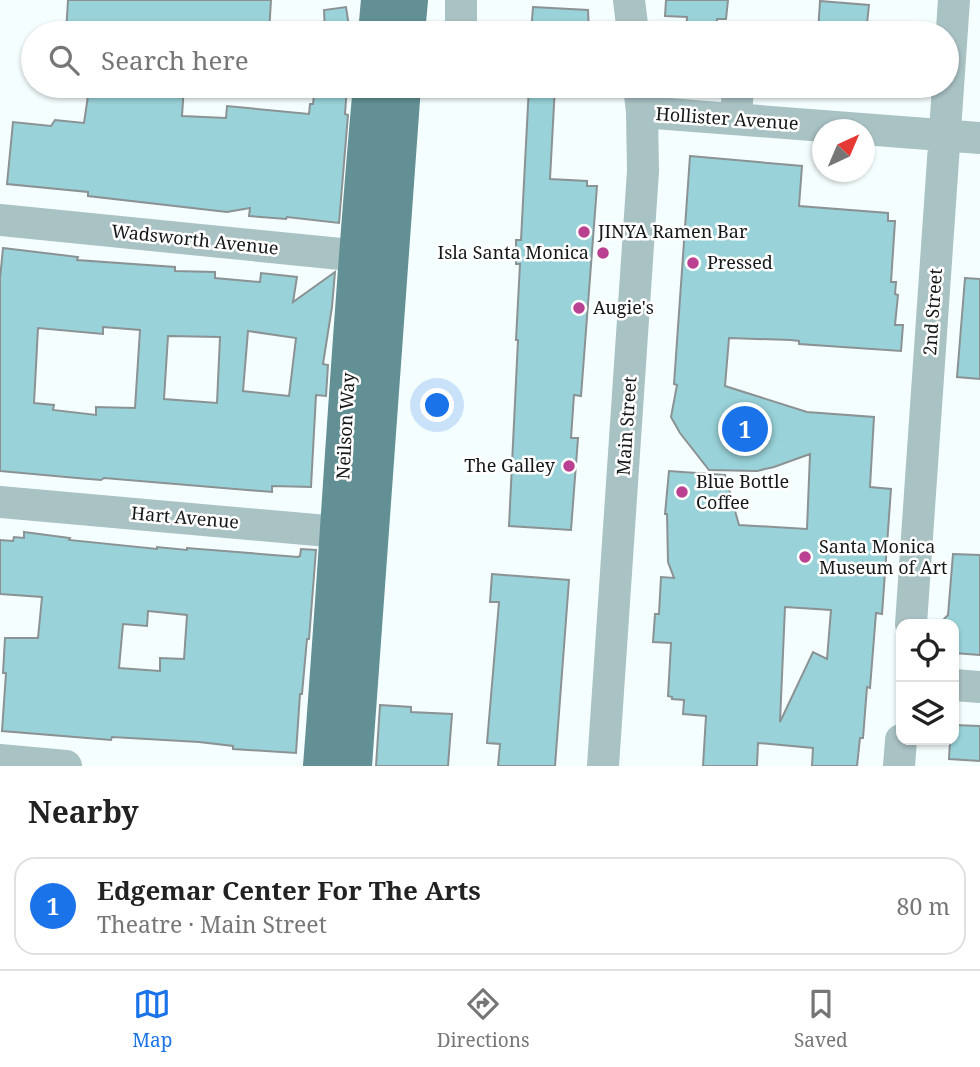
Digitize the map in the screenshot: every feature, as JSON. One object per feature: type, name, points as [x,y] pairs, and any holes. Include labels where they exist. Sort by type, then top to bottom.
[{"type":"main road","points":[[378,21],[380,0]]},
{"type":"main road","points":[[407,21],[408,0]]},
{"type":"main road","name":"Neilson Way","points":[[353,766],[355,534],[373,258],[372,98]]},
{"type":"main road","name":"Neilson Way","points":[[373,258],[400,98]]},
{"type":"main road","name":"Neilson Way","points":[[322,766],[355,534]]},
{"type":"street","points":[[461,0],[461,21]]},
{"type":"street","points":[[629,0],[632,21]]},
{"type":"street","name":"2nd Street","points":[[953,21],[954,0]]},
{"type":"street","points":[[736,118],[737,98]]},
{"type":"street","name":"2nd Street","points":[[911,619],[948,98]]},
{"type":"street","name":"Hollister Avenue","points":[[641,99],[736,118],[980,138]]},
{"type":"street","name":"Main Street","points":[[603,766],[643,184],[641,99]]},
{"type":"street","name":"Wadsworth Avenue","points":[[0,220],[373,258]]},
{"type":"street","name":"Hart Avenue","points":[[0,502],[355,534]]},
{"type":"street","points":[[959,685],[980,687]]},
{"type":"street","points":[[899,766],[901,745]]},
{"type":"street","points":[[0,760],[66,766]]},
{"type":"building","points":[[68,0],[271,0],[270,21],[67,21]]},
{"type":"building","points":[[666,0],[728,0],[726,19],[687,21],[687,17],[665,16]]},
{"type":"building","points":[[820,1],[869,5],[867,21],[819,21]]},
{"type":"building","points":[[346,7],[348,21],[324,21],[324,10]]},
{"type":"building","points":[[533,7],[588,10],[588,21],[532,21]]},
{"type":"building","points":[[88,98],[183,98],[182,116],[226,118],[227,106],[309,114],[314,98],[346,98],[345,114],[348,115],[339,223],[249,216],[250,208],[227,212],[88,196],[88,192],[7,184],[13,122],[51,126],[55,120],[84,123]]},
{"type":"building","points":[[528,98],[554,98],[550,179],[587,181],[587,186],[597,186],[581,396],[574,395],[571,438],[578,438],[571,530],[509,526],[520,264],[516,264],[516,240],[521,240]]},
{"type":"building","points":[[690,156],[802,166],[799,206],[888,213],[888,221],[895,221],[891,282],[896,282],[895,294],[898,295],[895,325],[903,325],[901,351],[799,344],[799,341],[791,340],[729,338],[725,386],[807,412],[874,417],[870,487],[891,489],[882,614],[876,613],[870,688],[867,687],[863,738],[860,738],[857,766],[812,766],[813,748],[758,743],[757,766],[703,766],[706,716],[683,714],[684,700],[668,696],[671,643],[653,642],[655,614],[659,614],[661,577],[674,578],[668,562],[665,514],[669,471],[725,475],[739,525],[807,529],[810,454],[757,471],[709,470],[671,417],[677,385],[674,384]],"holes":[[[785,607],[831,610],[827,659],[813,652],[780,722]]]},
{"type":"building","points":[[3,248],[78,257],[77,260],[175,267],[175,271],[215,272],[215,278],[260,282],[261,273],[297,277],[293,302],[335,272],[323,364],[328,365],[326,396],[316,395],[311,487],[272,486],[272,492],[0,471],[0,279]],"holes":[[[103,327],[140,330],[135,408],[96,407],[96,415],[53,410],[54,405],[34,403],[38,328],[103,334]],[[248,331],[296,338],[289,396],[243,391]],[[168,336],[220,337],[217,403],[164,399]]]},
{"type":"building","points":[[965,278],[980,279],[980,379],[957,377]]},
{"type":"building","points":[[24,532],[70,538],[69,540],[157,549],[187,548],[298,557],[301,549],[316,550],[296,753],[233,749],[233,746],[199,742],[112,737],[111,740],[2,731],[6,673],[3,673],[5,638],[38,638],[42,597],[0,594],[0,540],[24,538]],"holes":[[[148,611],[187,615],[184,659],[160,658],[160,671],[119,668],[123,624],[147,626]]]},
{"type":"building","points":[[953,554],[980,555],[980,655],[959,653],[959,619],[944,619],[948,615]]},
{"type":"building","points":[[492,574],[569,580],[555,766],[498,766],[500,744],[487,743],[499,602],[490,602]]},
{"type":"building","points":[[380,705],[411,707],[411,712],[452,714],[448,766],[376,766]]},
{"type":"building","points":[[959,725],[980,726],[980,761],[949,759],[950,745],[959,745]]},
{"type":"place","name":"JINYA Ramen Bar","points":[[584,232]]},
{"type":"place","name":"Isla Santa Monica","points":[[603,253]]},
{"type":"place","name":"Pressed","points":[[693,263]]},
{"type":"place","name":"Augie's","points":[[579,308]]},
{"type":"place","name":"Edgemar Center For The Arts","points":[[745,429]]},
{"type":"place","name":"The Galley","points":[[569,466]]},
{"type":"place","name":"Blue Bottle Coffee","points":[[682,492]]},
{"type":"place","name":"Santa Monica Museum of Art","points":[[805,557]]}]
